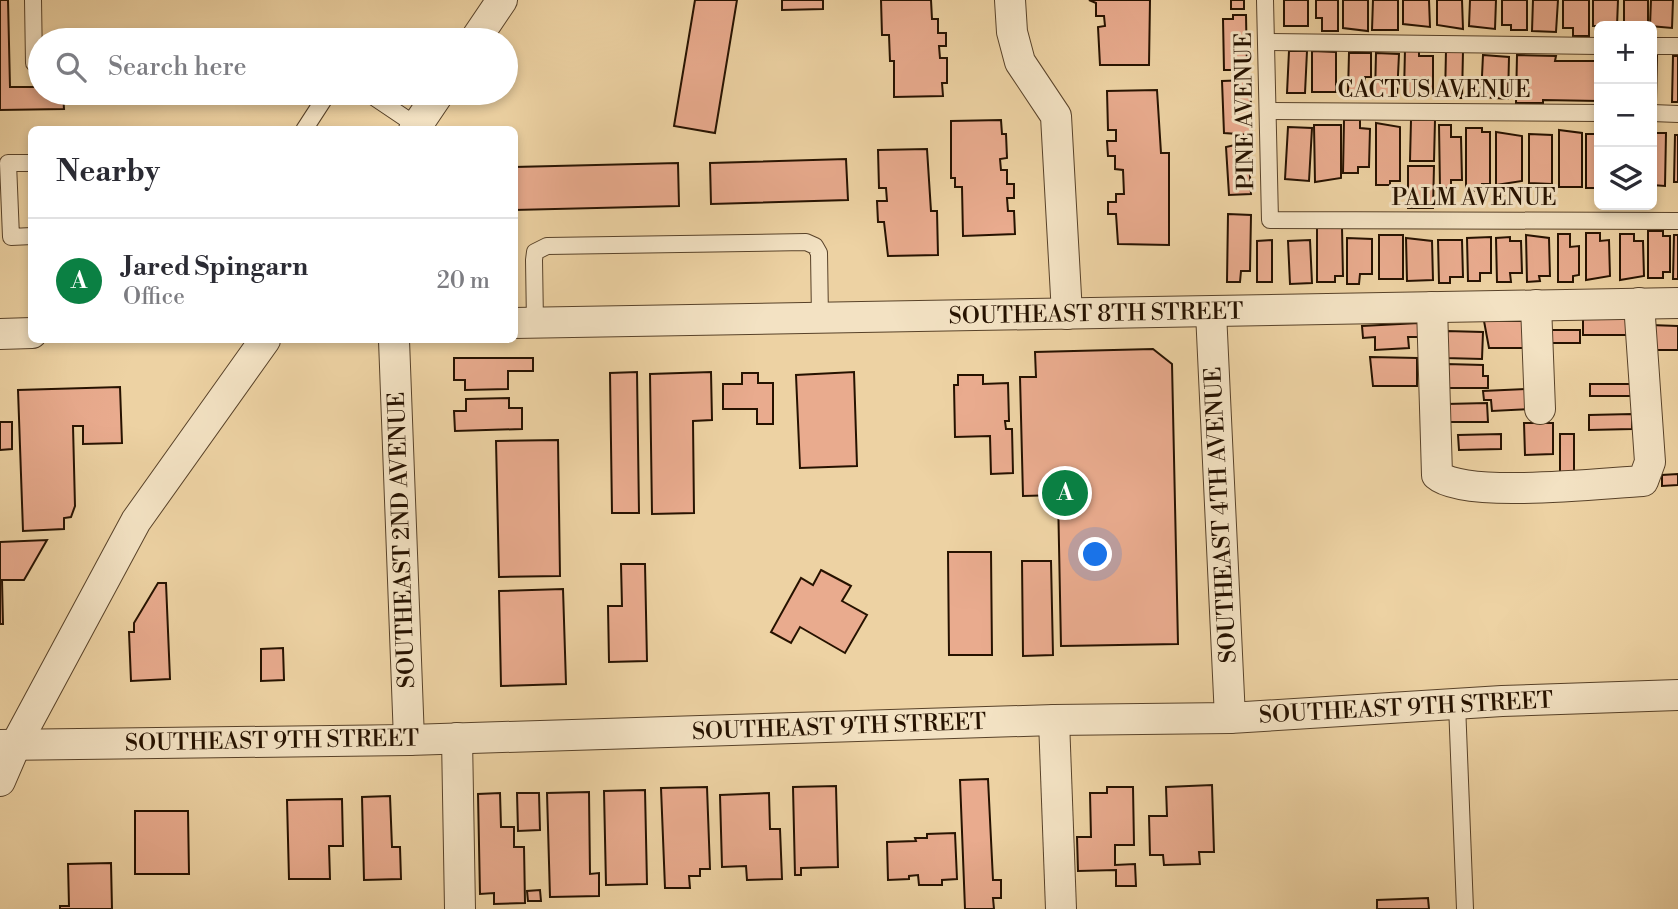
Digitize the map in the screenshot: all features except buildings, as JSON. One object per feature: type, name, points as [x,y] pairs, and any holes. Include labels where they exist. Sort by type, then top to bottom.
[{"type":"street","points":[[483,28],[502,0]]},
{"type":"street","points":[[1010,0],[1012,32],[1020,62],[1056,116],[1067,314]]},
{"type":"street","points":[[417,126],[431,105]]},
{"type":"street","points":[[1432,307],[1437,475],[1446,483],[1489,488],[1643,481],[1650,462],[1639,303]]},
{"type":"street","name":"SOUTHEAST 8TH STREET","points":[[525,323],[1678,303]]},
{"type":"street","points":[[1536,305],[1541,409]]},
{"type":"street","name":"SOUTHEAST 4TH AVENUE","points":[[1211,312],[1230,718]]},
{"type":"street","points":[[0,334],[28,333]]},
{"type":"street","points":[[0,781],[8,744],[136,521],[263,343]]},
{"type":"street","name":"SOUTHEAST 2ND AVENUE","points":[[394,343],[409,740]]},
{"type":"street","name":"SOUTHEAST 9TH STREET","points":[[8,744],[409,740],[1054,720],[1230,718],[1457,704],[1678,695]]},
{"type":"street","points":[[1054,720],[1061,909]]},
{"type":"street","points":[[457,738],[460,909]]},
{"type":"lane","points":[[33,0],[33,28]]},
{"type":"lane","name":"PINE AVENUE","points":[[1265,0],[1270,220]]},
{"type":"lane","points":[[1267,43],[1594,46]]},
{"type":"lane","points":[[1657,46],[1678,46]]},
{"type":"lane","points":[[307,126],[320,105]]},
{"type":"lane","points":[[384,105],[413,126]]},
{"type":"lane","name":"CACTUS AVENUE","points":[[1268,111],[1594,113]]},
{"type":"lane","points":[[1657,113],[1678,114]]},
{"type":"lane","points":[[28,163],[8,163],[11,237],[28,236]]},
{"type":"lane","name":"PALM AVENUE","points":[[1270,220],[1678,221]]},
{"type":"lane","points":[[525,323],[536,252],[547,246],[656,244],[806,242],[815,246],[819,253],[820,318]]},
{"type":"lane","points":[[1457,704],[1465,909]]},
{"type":"place","name":"Jared Spingarn","points":[[1065,493]]}]
